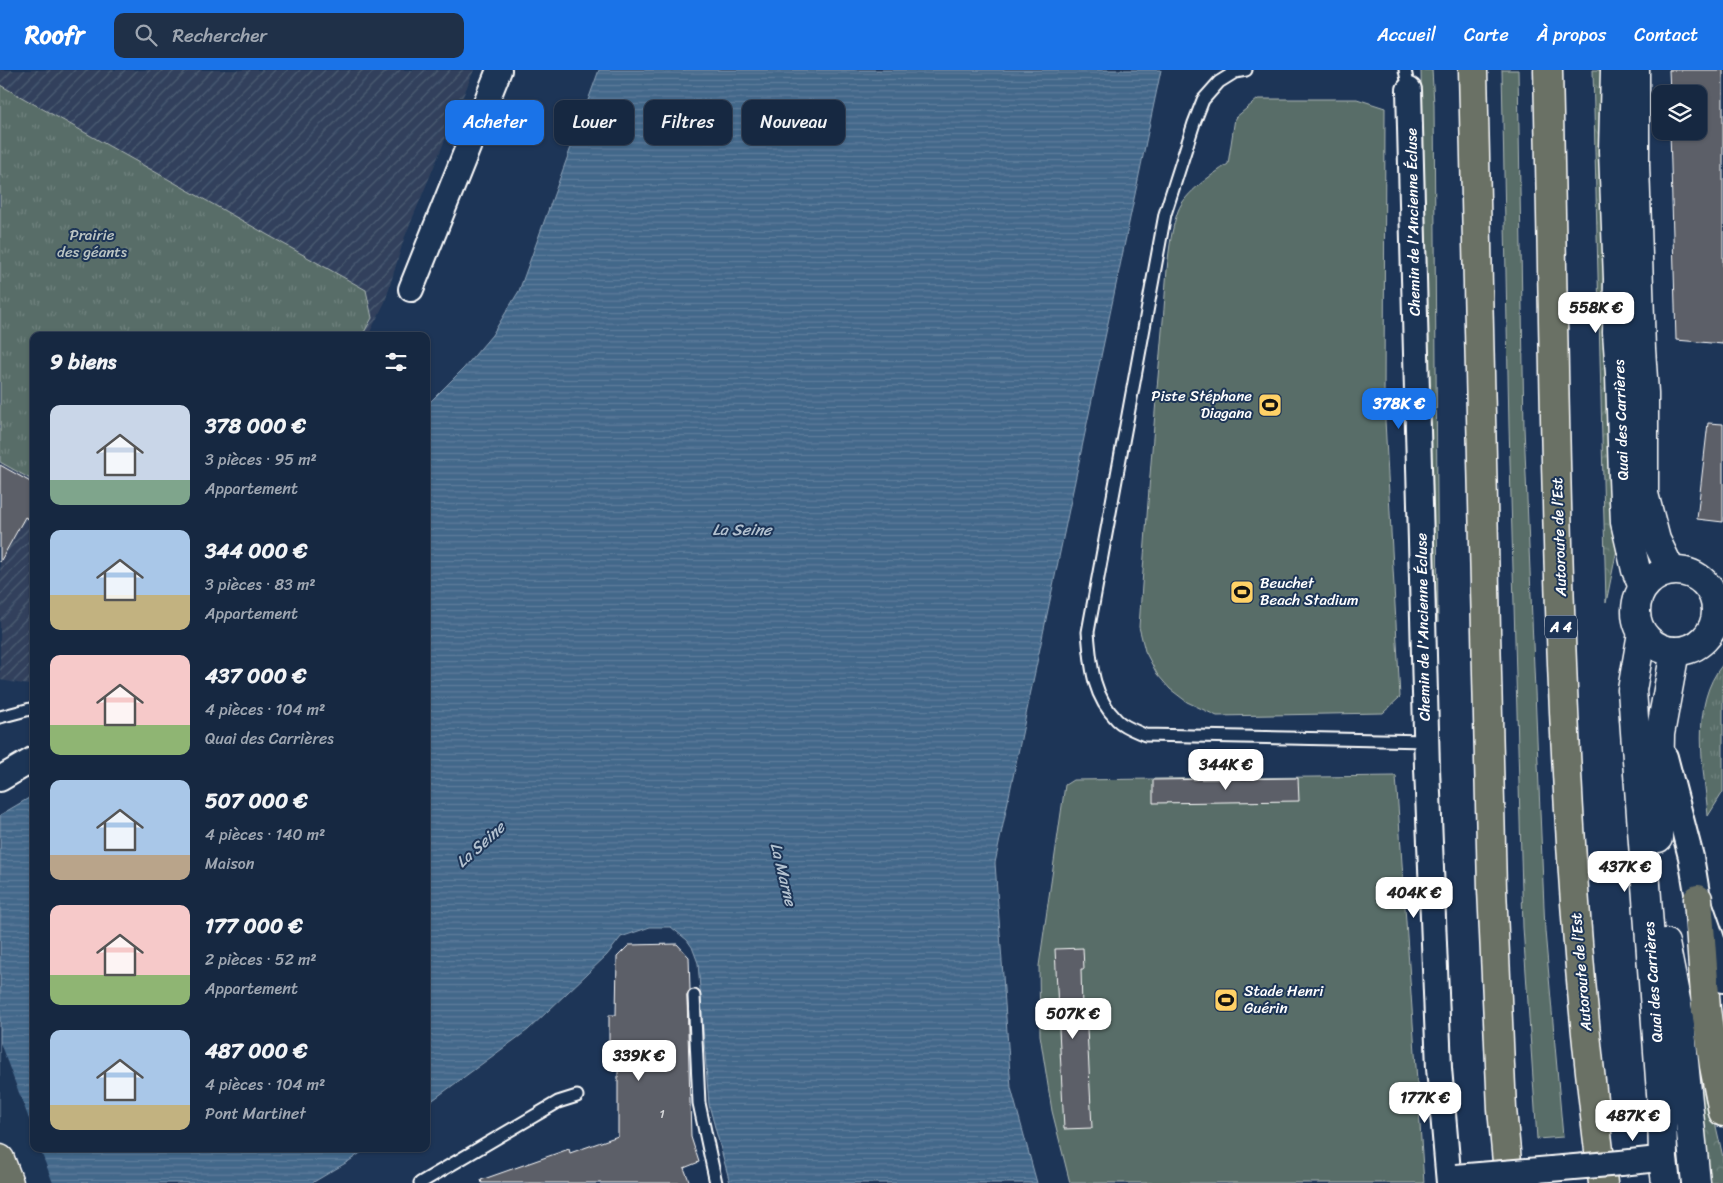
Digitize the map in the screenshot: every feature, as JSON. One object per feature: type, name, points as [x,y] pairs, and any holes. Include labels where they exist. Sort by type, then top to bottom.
[{"type":"main road","points":[[1473,70],[1492,889],[1502,1109],[1509,1183]]},
{"type":"main road","name":"Autoroute de l’Est","points":[[1548,70],[1562,670],[1578,942],[1589,1071],[1603,1183]]},
{"type":"main road","name":"Quai des Carrières","points":[[1615,70],[1614,151],[1618,270],[1617,332],[1623,478],[1626,522],[1636,570],[1643,587]]},
{"type":"main road","name":"Quai des Carrières","points":[[1635,70],[1635,164],[1644,393],[1644,494],[1656,540],[1671,571]]},
{"type":"main road","points":[[1671,571],[1684,571],[1695,576],[1704,583],[1719,604],[1710,631],[1701,642],[1689,648],[1675,651],[1662,648],[1651,642],[1642,633],[1637,620],[1636,608],[1638,597],[1650,579],[1671,571]]},
{"type":"main road","name":"Quai des Carrières","points":[[1642,633],[1632,690],[1662,1097],[1659,1167]]},
{"type":"main road","name":"Quai des Carrières","points":[[1675,651],[1660,734],[1658,863],[1665,941],[1680,1021],[1696,1183]]},
{"type":"main road","points":[[1698,899],[1706,1009],[1723,1112]]},
{"type":"main road","points":[[1659,1167],[1693,1155]]},
{"type":"main road","points":[[0,1159],[9,1183]]},
{"type":"street","points":[[411,289],[499,70]]},
{"type":"street","name":"Chemin de l'Ancienne Écluse","points":[[1407,80],[1426,742],[1439,1068],[1451,1179]]},
{"type":"street","name":"Quai des Carrières","points":[[1660,734],[1691,857],[1698,899],[1716,951],[1723,980]]},
{"type":"street","points":[[0,779],[30,761]]},
{"type":"street","points":[[1451,1179],[1621,1163],[1659,1167]]},
{"type":"lane","points":[[1246,70],[1235,72],[1219,82],[1203,100],[1165,214],[1088,632],[1091,665],[1098,695],[1118,721],[1145,736],[1426,742]]},
{"type":"lane","points":[[0,717],[30,709]]},
{"type":"lane","points":[[694,996],[699,1103],[716,1183]]},
{"type":"lane","points":[[420,1183],[558,1102],[577,1096]]},
{"type":"shaded area","points":[[0,70],[474,70],[462,100],[445,100],[445,140],[404,239],[385,302],[370,332],[30,332],[30,685],[0,680]]},
{"type":"green space","points":[[1421,70],[1432,70],[1434,104],[1438,623],[1429,499]]},
{"type":"green space","points":[[1502,70],[1518,70],[1524,427],[1545,931],[1563,1137],[1537,1139],[1523,927],[1509,426]]},
{"type":"green space","points":[[1593,70],[1608,70],[1625,510],[1606,603]]},
{"type":"green space","name":"Prairie des géants","points":[[0,85],[366,290],[372,318],[364,332],[30,332],[30,479],[0,462]]},
{"type":"green space","name":"Piste Stéphane Diagana","points":[[1258,99],[1357,99],[1385,108],[1384,402],[1400,697],[1383,713],[1217,716],[1187,702],[1170,689],[1157,674],[1145,651],[1139,627],[1167,270],[1174,224],[1178,211],[1187,197],[1200,184],[1228,164],[1235,118]]},
{"type":"green space","points":[[1723,664],[1723,792],[1708,816],[1702,757],[1702,717],[1712,680]]},
{"type":"green space","name":"Stade Henri Guérin","points":[[1396,776],[1424,1183],[1070,1183],[1052,1111],[1040,1035],[1039,966],[1065,785],[1073,780]]},
{"type":"green space","points":[[1698,1048],[1723,1157],[1723,1183],[1708,1183]]},
{"type":"water","name":"La Seine","points":[[599,70],[1161,70],[995,863],[1011,1088],[1037,1183],[730,1183],[709,1105],[698,963],[687,940],[671,927],[650,927],[621,937],[607,955],[528,1030],[430,1102],[430,402],[464,368],[492,335],[519,291],[572,145],[634,145],[634,100],[588,100]]},
{"type":"water","points":[[30,797],[30,1152],[362,1152],[312,1183],[0,1183],[0,815]]},
{"type":"pier","points":[[0,1043],[30,1122],[30,1152],[41,1152],[53,1183],[0,1183]]},
{"type":"building","points":[[1669,70],[1723,70],[1723,344],[1676,340],[1670,140],[1707,140],[1707,85],[1670,85]]},
{"type":"building","points":[[1708,423],[1723,424],[1723,522],[1697,519]]},
{"type":"building","points":[[0,465],[30,482],[30,520],[25,517],[0,562]]},
{"type":"building","points":[[1298,778],[1299,801],[1153,803],[1153,780]]},
{"type":"building","points":[[677,944],[689,957],[690,990],[687,996],[691,1137],[699,1162],[684,1168],[690,1183],[482,1183],[481,1180],[569,1149],[570,1153],[618,1136],[618,1063],[609,1063],[609,1015],[616,1015],[617,957],[629,945]]},
{"type":"building","points":[[1083,948],[1084,969],[1081,969],[1082,1009],[1086,1009],[1092,1128],[1064,1129],[1055,949]]},
{"type":"place","name":"Piste Stéphane Diagana","points":[[1270,405]]},
{"type":"place","name":"Beuchet Beach Stadium","points":[[1242,592]]},
{"type":"place","name":"Stade Henri Guérin","points":[[1226,1000]]},
{"type":"water label","name":"La Marne","points":[[784,874]]}]
